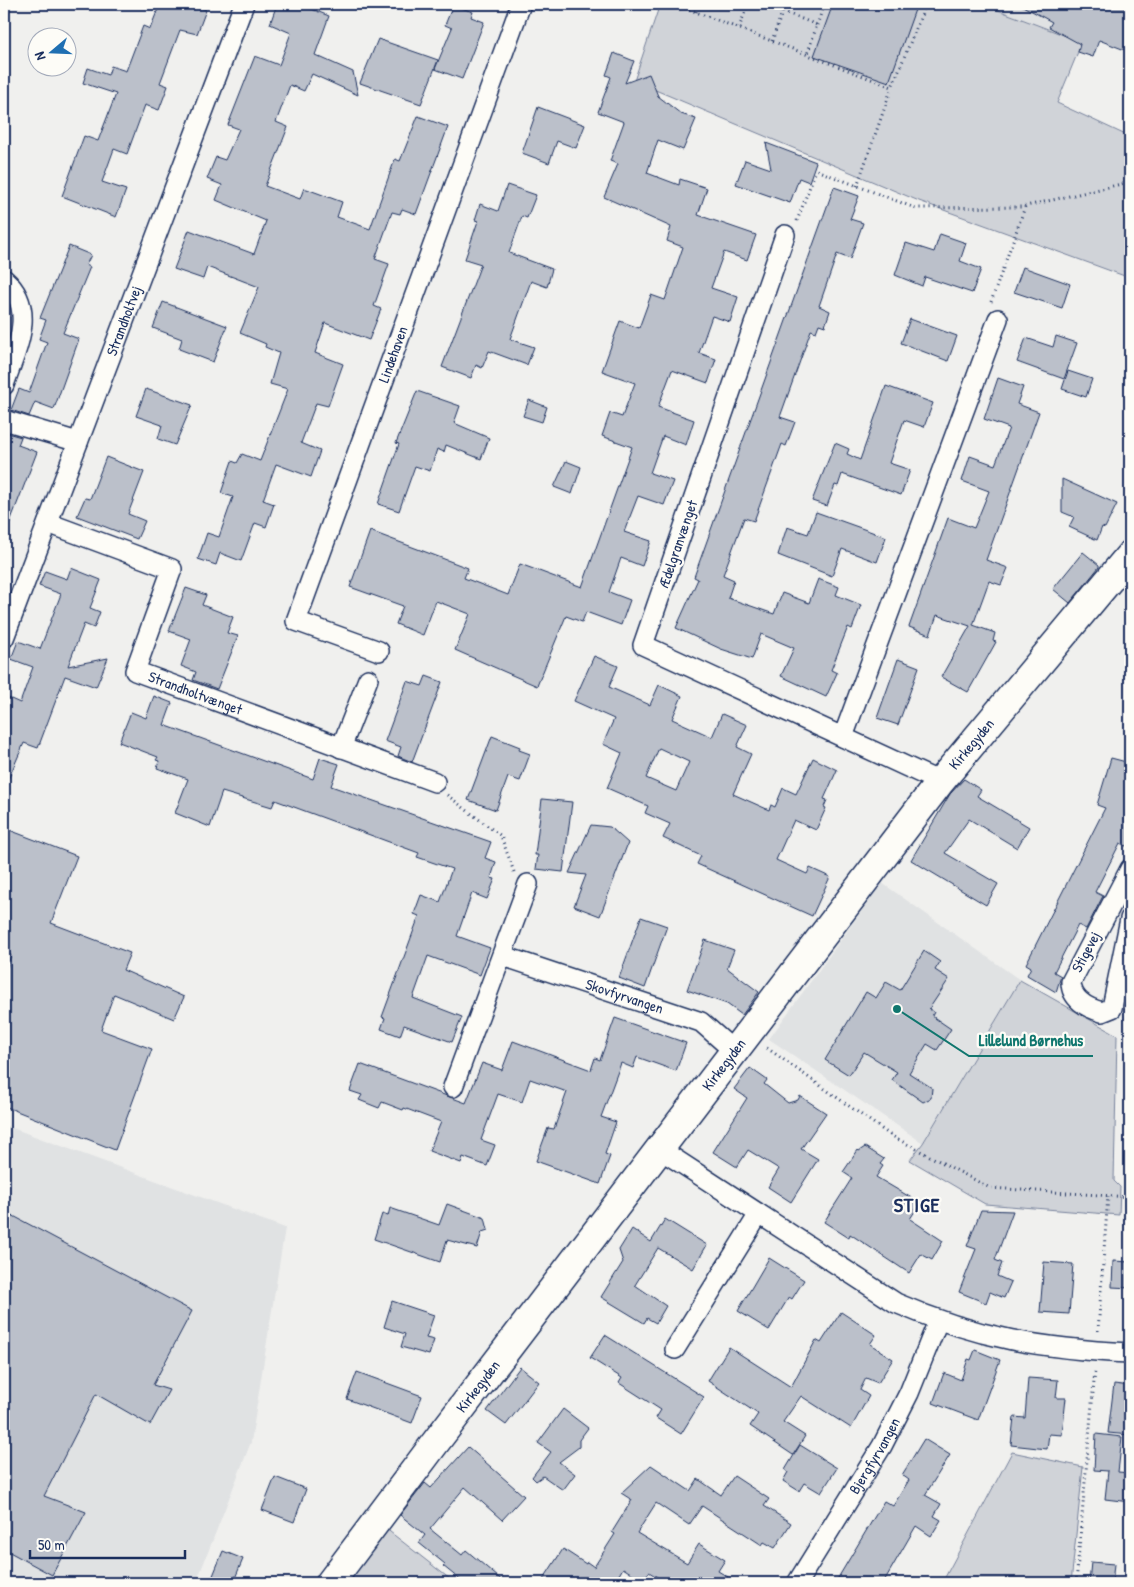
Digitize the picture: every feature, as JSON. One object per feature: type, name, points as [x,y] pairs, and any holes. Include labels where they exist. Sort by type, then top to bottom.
[{"type":"street","name":"Strandholtvej","points":[[4,638],[244,4]]},
{"type":"street","name":"Lindehaven","points":[[379,651],[296,621],[522,4]]},
{"type":"street","name":"Ædelgranvænget","points":[[785,235],[643,645],[940,782]]},
{"type":"street","points":[[4,279],[12,286],[21,304],[23,328],[4,385]]},
{"type":"street","points":[[843,737],[998,319]]},
{"type":"street","points":[[4,420],[78,442]]},
{"type":"street","name":"Strandholtvænget","points":[[48,523],[172,569],[135,671],[435,782]]},
{"type":"street","name":"Kirkegyden","points":[[330,1583],[940,782],[1130,555]]},
{"type":"street","points":[[341,748],[368,679]]},
{"type":"street","name":"Stigevej","points":[[1130,869],[1071,982],[1071,990],[1075,997],[1096,1011],[1102,1012],[1112,1008],[1130,919]]},
{"type":"street","points":[[453,1087],[526,891]]},
{"type":"street","name":"Skovfyrvangen","points":[[503,956],[701,1022],[742,1043]]},
{"type":"street","points":[[660,1150],[896,1303],[938,1321],[1000,1338],[1058,1348],[1130,1353]]},
{"type":"street","points":[[675,1349],[759,1214]]},
{"type":"street","name":"Bjergfyrvangen","points":[[797,1583],[882,1446],[909,1393],[938,1321]]},
{"type":"path","points":[[676,4],[892,87]]},
{"type":"path","points":[[696,12],[699,4]]},
{"type":"path","points":[[739,28],[748,4]]},
{"type":"path","points":[[764,4],[817,25]]},
{"type":"path","points":[[772,41],[785,4]]},
{"type":"path","points":[[812,4],[823,8]]},
{"type":"path","points":[[807,55],[825,4]]},
{"type":"path","points":[[856,186],[892,87],[926,5],[921,4]]},
{"type":"path","points":[[785,235],[797,221],[816,170],[915,208],[1026,206],[1130,182]]},
{"type":"path","points":[[998,319],[991,301],[1026,206]]},
{"type":"path","points":[[435,782],[450,800],[500,836],[526,891]]},
{"type":"path","points":[[742,1043],[890,1135],[990,1188],[1130,1197]]},
{"type":"path","points":[[1076,1583],[1108,1196]]},
{"type":"shaded area","points":[[660,4],[982,4],[1082,42],[1057,103],[1130,137],[1130,278],[919,201],[634,81]]},
{"type":"shaded area","points":[[982,4],[1093,4],[1082,42]]},
{"type":"shaded area","points":[[882,883],[1020,980],[923,1143],[769,1039]]},
{"type":"shaded area","points":[[1020,980],[1117,1035],[1114,1181],[1120,1187],[1119,1215],[985,1204],[910,1160],[923,1143]]},
{"type":"shaded area","points":[[4,1125],[285,1228],[251,1442],[196,1583],[4,1583]]},
{"type":"shaded area","points":[[1012,1452],[1083,1467],[1071,1583],[942,1583]]},
{"type":"shaded area","points":[[385,1528],[455,1583],[346,1583]]},
{"type":"building","points":[[160,4],[190,4],[206,10],[197,34],[180,30],[160,83],[168,86],[159,110],[145,105],[127,154],[114,149],[102,182],[126,190],[116,217],[62,196],[84,136],[98,141],[116,94],[83,83],[88,68],[108,75],[111,66],[126,71],[143,26],[150,29]]},
{"type":"building","points":[[277,4],[299,4],[329,16],[315,55],[353,72],[358,95],[312,74],[304,91],[290,85],[276,122],[288,127],[265,186],[300,199],[304,188],[342,202],[337,217],[370,229],[395,159],[400,161],[418,116],[448,127],[416,214],[402,209],[400,214],[392,212],[375,259],[389,264],[374,306],[381,309],[369,340],[325,323],[315,353],[343,364],[328,406],[316,403],[301,443],[320,451],[311,477],[276,464],[263,500],[274,504],[266,527],[255,523],[241,561],[220,553],[216,565],[198,559],[207,533],[219,537],[233,497],[221,493],[232,461],[237,463],[242,454],[260,461],[288,389],[270,384],[279,353],[265,347],[266,344],[240,333],[259,287],[207,267],[203,279],[174,269],[189,230],[254,254],[266,221],[216,200],[222,185],[207,179],[216,157],[225,160],[239,129],[228,125],[255,56],[279,65],[291,33],[270,24]]},
{"type":"building","points":[[833,4],[917,4],[889,82],[814,56]]},
{"type":"building","points":[[1019,4],[1130,4],[1130,52],[1099,40],[1093,57],[1078,52],[1080,44],[1049,27],[1052,22]]},
{"type":"building","points":[[453,5],[473,12],[471,17],[484,22],[462,79],[435,69],[452,28],[445,25]]},
{"type":"building","points":[[378,39],[438,60],[421,104],[360,83]]},
{"type":"building","points":[[614,53],[634,61],[625,83],[649,74],[658,96],[681,114],[696,119],[683,150],[658,140],[647,173],[679,185],[680,179],[707,188],[698,215],[756,235],[747,260],[724,252],[711,288],[738,297],[730,322],[712,316],[699,353],[716,359],[708,383],[672,370],[658,407],[694,420],[686,445],[663,436],[650,473],[673,481],[664,505],[638,496],[624,532],[651,541],[642,566],[621,558],[609,592],[630,600],[621,625],[586,612],[582,622],[566,616],[537,686],[455,650],[470,614],[436,601],[423,635],[396,624],[403,606],[350,587],[370,531],[468,568],[464,578],[508,595],[520,564],[582,587],[632,447],[602,436],[610,413],[622,417],[635,383],[602,371],[620,321],[639,328],[651,295],[665,300],[683,247],[667,241],[671,227],[604,197],[618,164],[610,161],[624,122],[598,112],[611,77],[606,75]]},
{"type":"building","points":[[538,107],[585,125],[576,148],[557,141],[549,163],[522,153]]},
{"type":"building","points":[[766,143],[816,162],[809,182],[799,178],[790,203],[736,184],[745,160],[771,169]]},
{"type":"building","points":[[507,185],[536,195],[527,218],[522,216],[509,253],[552,269],[547,287],[531,281],[510,339],[534,347],[527,365],[489,351],[482,368],[476,365],[471,378],[442,367],[481,264],[465,259],[478,221],[475,220],[480,204],[498,211]]},
{"type":"building","points":[[834,187],[859,196],[850,219],[863,223],[850,259],[837,254],[819,306],[830,311],[825,326],[819,324],[816,332],[811,330],[780,417],[795,422],[786,446],[782,444],[754,521],[744,518],[723,575],[734,580],[728,598],[774,614],[782,593],[809,603],[818,579],[839,587],[836,595],[861,605],[852,629],[848,627],[831,670],[837,673],[826,697],[781,676],[794,648],[761,634],[752,659],[721,649],[676,628],[698,579],[694,577]]},
{"type":"building","points":[[940,234],[966,243],[960,261],[981,269],[972,293],[925,277],[922,286],[895,275],[906,243],[934,252]]},
{"type":"building","points":[[69,246],[91,255],[86,265],[90,267],[63,333],[79,339],[54,409],[35,402],[29,416],[11,410],[19,389],[29,393],[47,342],[39,339],[46,320],[40,318]]},
{"type":"building","points":[[1023,267],[1070,284],[1062,308],[1014,292]]},
{"type":"building","points":[[163,302],[227,326],[213,362],[179,349],[182,339],[153,328]]},
{"type":"building","points":[[910,319],[957,336],[948,361],[901,343]]},
{"type":"building","points":[[1056,336],[1077,343],[1064,379],[1017,362],[1026,338],[1053,347]]},
{"type":"building","points":[[1068,371],[1092,379],[1086,397],[1062,389]]},
{"type":"building","points":[[998,378],[1023,387],[1017,404],[1039,412],[986,560],[1008,568],[1001,585],[989,581],[973,625],[995,633],[993,641],[996,642],[968,692],[941,677],[970,626],[937,615],[930,635],[909,627],[948,518],[974,528],[989,491],[962,481],[970,456],[995,465],[1009,428],[984,419]]},
{"type":"building","points":[[886,386],[933,403],[924,427],[904,420],[889,463],[910,470],[901,495],[842,474],[838,486],[835,485],[827,506],[812,501],[835,443],[849,449],[847,454],[860,460]]},
{"type":"building","points":[[146,389],[192,405],[175,445],[158,439],[162,425],[136,416]]},
{"type":"building","points":[[417,391],[460,406],[454,423],[489,438],[481,459],[446,445],[444,452],[437,449],[430,471],[415,466],[399,511],[378,504],[399,444],[396,443]]},
{"type":"building","points":[[529,400],[547,407],[542,422],[523,416]]},
{"type":"building","points":[[4,432],[21,437],[18,445],[37,452],[5,535]]},
{"type":"building","points":[[106,457],[144,472],[128,514],[145,521],[137,539],[77,516],[85,498],[90,499]]},
{"type":"building","points":[[566,461],[581,467],[572,494],[554,487]]},
{"type":"building","points":[[1062,479],[1117,504],[1105,528],[1102,527],[1097,540],[1069,527],[1074,517],[1062,512]]},
{"type":"building","points":[[816,512],[886,537],[877,562],[842,549],[832,576],[778,555],[787,527],[808,534]]},
{"type":"building","points":[[1083,552],[1099,567],[1070,603],[1053,589]]},
{"type":"building","points":[[71,568],[101,580],[90,608],[100,612],[94,628],[84,624],[68,666],[108,658],[96,687],[65,676],[38,748],[24,743],[4,789],[4,696],[20,703],[33,667],[11,659],[18,641],[40,649],[61,594],[39,586],[45,571],[67,579]]},
{"type":"building","points":[[186,588],[206,595],[202,605],[233,617],[227,633],[238,636],[217,689],[193,680],[196,672],[181,666],[191,639],[169,631]]},
{"type":"building","points":[[594,656],[618,666],[609,687],[650,705],[659,685],[682,696],[672,719],[712,737],[722,714],[747,725],[737,747],[751,754],[733,794],[769,810],[771,805],[775,807],[783,788],[796,794],[813,758],[837,770],[824,799],[827,800],[824,807],[826,808],[816,830],[794,820],[776,860],[807,874],[810,868],[830,877],[812,916],[697,864],[701,856],[663,838],[670,824],[645,813],[648,806],[607,788],[622,753],[603,744],[614,719],[574,701]],"holes":[[[659,748],[689,762],[676,791],[646,778]]]},
{"type":"building","points":[[898,659],[919,667],[898,725],[877,718]]},
{"type":"building","points":[[426,676],[442,682],[412,762],[398,756],[401,747],[385,741],[407,681],[422,686]]},
{"type":"building","points":[[154,696],[172,703],[164,725],[313,779],[320,758],[339,764],[331,786],[491,842],[485,858],[496,862],[491,878],[495,879],[487,899],[472,893],[457,936],[490,948],[480,975],[428,956],[413,998],[462,1017],[452,1042],[404,1025],[400,1036],[381,1029],[385,1018],[382,1017],[419,916],[414,914],[421,895],[440,902],[452,869],[417,857],[419,853],[275,800],[272,807],[222,792],[210,827],[175,813],[188,779],[157,768],[159,761],[156,760],[158,757],[119,742],[131,712],[146,718]]},
{"type":"building","points":[[492,736],[520,747],[519,750],[530,754],[520,781],[508,777],[496,810],[468,800]]},
{"type":"building","points":[[1111,758],[1130,763],[1130,848],[1120,843],[1095,892],[1103,896],[1086,929],[1078,925],[1054,972],[1061,976],[1056,992],[1027,975],[1031,967],[1026,964],[1105,808],[1097,805]]},
{"type":"building","points":[[964,779],[981,790],[977,796],[1029,827],[1017,848],[969,819],[945,853],[998,884],[986,905],[911,860],[950,794]]},
{"type":"building","points":[[542,799],[572,802],[563,872],[536,869],[538,855],[535,855]]},
{"type":"building","points":[[591,825],[610,827],[628,843],[600,916],[574,906],[586,875],[569,873]]},
{"type":"building","points":[[4,828],[77,856],[51,923],[130,953],[123,970],[184,997],[174,1019],[114,994],[101,1030],[152,1049],[115,1150],[4,1106],[4,975],[11,955],[4,952]]},
{"type":"building","points":[[641,917],[667,926],[645,988],[619,978]]},
{"type":"building","points":[[705,940],[734,950],[727,968],[759,992],[742,1015],[727,1004],[687,990]]},
{"type":"building","points":[[924,951],[940,962],[935,970],[949,979],[929,1009],[934,1012],[932,1016],[951,1029],[937,1050],[927,1044],[909,1073],[932,1088],[931,1098],[923,1102],[892,1080],[897,1072],[864,1052],[849,1075],[825,1060],[866,992],[876,998],[886,982],[900,990]]},
{"type":"building","points":[[615,1018],[686,1043],[676,1071],[637,1057],[633,1068],[621,1063],[601,1117],[616,1122],[605,1154],[610,1156],[600,1184],[536,1161],[548,1128],[554,1129],[567,1092],[530,1079],[522,1102],[498,1094],[481,1140],[495,1145],[487,1166],[463,1157],[461,1163],[429,1151],[441,1122],[382,1102],[379,1108],[359,1100],[362,1095],[350,1091],[360,1064],[466,1103],[482,1063],[502,1070],[513,1041],[591,1070],[595,1058],[600,1060]]},
{"type":"building","points":[[750,1068],[767,1080],[764,1084],[788,1103],[798,1100],[800,1096],[826,1113],[801,1149],[818,1159],[791,1202],[768,1187],[779,1169],[748,1150],[737,1167],[713,1152],[747,1098],[734,1089]]},
{"type":"building","points":[[865,1147],[884,1159],[880,1164],[883,1166],[876,1177],[920,1203],[910,1219],[943,1241],[932,1260],[921,1254],[909,1273],[850,1234],[849,1238],[824,1222],[852,1178],[843,1172],[858,1150]]},
{"type":"building","points":[[447,1204],[485,1218],[488,1230],[482,1232],[477,1248],[447,1240],[440,1262],[374,1239],[382,1214],[388,1216],[390,1208],[439,1225]]},
{"type":"building","points":[[981,1210],[1013,1211],[995,1260],[1002,1263],[997,1276],[1011,1282],[1004,1298],[990,1292],[986,1303],[959,1292],[976,1249],[967,1246]]},
{"type":"building","points":[[4,1211],[192,1311],[153,1385],[169,1390],[150,1425],[96,1394],[44,1496],[86,1512],[52,1575],[4,1549]]},
{"type":"building","points":[[665,1219],[707,1245],[693,1269],[658,1248],[635,1285],[666,1306],[656,1323],[647,1318],[644,1323],[601,1297],[623,1262],[619,1250],[632,1229],[651,1242]]},
{"type":"building","points":[[769,1258],[804,1280],[792,1299],[789,1297],[769,1330],[738,1311]]},
{"type":"building","points":[[1113,1261],[1130,1262],[1130,1288],[1112,1287]]},
{"type":"building","points":[[1044,1262],[1073,1264],[1069,1314],[1040,1312]]},
{"type":"building","points":[[392,1301],[434,1315],[426,1338],[434,1340],[429,1355],[401,1347],[405,1334],[384,1327]]},
{"type":"building","points":[[841,1312],[876,1335],[870,1344],[893,1359],[878,1383],[866,1378],[860,1390],[869,1396],[851,1428],[801,1396],[783,1422],[805,1436],[793,1455],[750,1426],[758,1414],[708,1381],[729,1347],[791,1387],[816,1340],[821,1343]]},
{"type":"building","points":[[605,1335],[704,1397],[681,1434],[656,1418],[661,1410],[619,1383],[622,1378],[590,1358]]},
{"type":"building","points":[[975,1350],[1000,1360],[978,1420],[933,1403],[944,1373],[961,1380],[968,1359],[971,1360]]},
{"type":"building","points":[[520,1367],[539,1382],[506,1425],[487,1411]]},
{"type":"building","points":[[357,1372],[422,1396],[412,1423],[347,1399]]},
{"type":"building","points":[[1028,1378],[1058,1380],[1056,1398],[1066,1398],[1062,1435],[1049,1434],[1047,1449],[1011,1445],[1014,1417],[1025,1418]]},
{"type":"building","points":[[1114,1384],[1130,1386],[1130,1435],[1108,1433]]},
{"type":"building","points":[[563,1409],[588,1428],[579,1440],[579,1447],[559,1462],[575,1474],[563,1490],[543,1476],[536,1481],[532,1477],[551,1452],[538,1443]]},
{"type":"building","points":[[1096,1434],[1122,1437],[1118,1472],[1130,1473],[1130,1502],[1105,1499],[1108,1471],[1094,1470]]},
{"type":"building","points":[[924,1439],[950,1455],[925,1495],[941,1504],[934,1516],[941,1520],[931,1536],[916,1526],[883,1583],[835,1583],[884,1501],[893,1506],[909,1480],[902,1475]]},
{"type":"building","points":[[800,1445],[837,1468],[821,1493],[804,1483],[799,1491],[783,1481],[788,1472],[785,1470]]},
{"type":"building","points":[[468,1447],[524,1496],[502,1520],[465,1487],[430,1529],[462,1555],[466,1550],[505,1583],[464,1583],[443,1566],[445,1564],[419,1543],[425,1535],[400,1515],[425,1483],[431,1488]]},
{"type":"building","points":[[651,1465],[690,1491],[698,1479],[721,1495],[734,1476],[769,1499],[764,1506],[791,1523],[775,1548],[764,1542],[762,1545],[702,1506],[689,1525],[656,1503],[637,1533],[687,1563],[699,1544],[725,1560],[718,1571],[738,1583],[667,1583],[649,1572],[643,1581],[623,1568],[616,1580],[621,1583],[541,1583],[563,1549],[594,1567],[615,1534],[612,1532],[632,1500],[621,1493]]},
{"type":"building","points":[[275,1477],[306,1489],[294,1522],[262,1510]]},
{"type":"building","points":[[223,1551],[243,1559],[233,1583],[210,1583]]},
{"type":"building","points":[[1091,1562],[1114,1564],[1112,1583],[1089,1583]]},
{"type":"place","name":"Lillelund Børnehus","points":[[897,1009]]},
{"type":"district","name":"STIGE","points":[[917,1205]]}]
